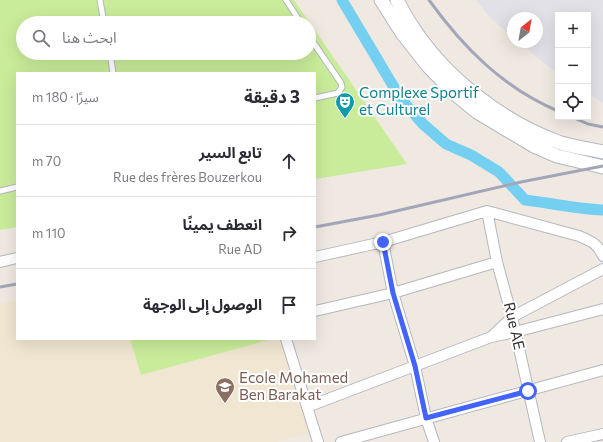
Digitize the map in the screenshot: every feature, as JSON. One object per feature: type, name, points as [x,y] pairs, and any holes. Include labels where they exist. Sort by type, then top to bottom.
[{"type":"street","points":[[381,0],[402,33],[427,65],[455,94],[477,112],[534,146],[557,156],[603,166]]},
{"type":"street","points":[[397,0],[412,27],[435,56],[460,82],[483,101],[509,118],[536,132],[562,143],[603,152]]},
{"type":"street","points":[[316,258],[383,242],[486,211],[579,236],[592,242],[598,247],[603,256]]},
{"type":"street","name":"Rue AE","points":[[486,211],[497,262],[512,316],[540,442]]},
{"type":"street","points":[[383,242],[393,293],[415,366],[426,418],[434,442]]},
{"type":"street","points":[[0,262],[16,258]]},
{"type":"street","points":[[316,311],[393,293],[497,262]]},
{"type":"street","points":[[491,337],[512,316],[603,269]]},
{"type":"street","points":[[307,407],[491,337],[603,309]]},
{"type":"street","points":[[286,340],[318,442]]},
{"type":"street","points":[[341,442],[603,370]]},
{"type":"street","points":[[567,442],[603,434]]},
{"type":"lane","points":[[100,0],[103,16]]},
{"type":"lane","points":[[286,0],[296,16]]},
{"type":"lane","points":[[316,46],[341,83],[342,87],[338,93],[316,98]]},
{"type":"lane","points":[[111,60],[113,72]]},
{"type":"lane","points":[[0,191],[16,187]]},
{"type":"shaded area","points":[[476,0],[603,0],[603,103],[591,95],[591,12],[555,12],[555,71],[526,48],[543,48],[543,12],[507,12],[507,32],[492,20]]},
{"type":"shaded area","points":[[16,300],[16,340],[130,340],[141,375],[268,340],[284,340],[310,433],[276,442],[0,442],[0,304]]},
{"type":"green space","name":"Complexe Sportif et Culturel","points":[[0,0],[294,0],[305,16],[16,16],[16,60],[316,60],[316,32],[407,164],[316,179],[316,72],[16,72],[16,227],[0,230]]},
{"type":"green space","points":[[130,340],[268,340],[141,375]]},
{"type":"waterway","points":[[342,0],[401,99],[423,124],[446,144],[471,155],[499,172],[525,200],[603,210]]},
{"type":"railway","points":[[429,0],[470,50],[502,78],[519,91],[555,110]]},
{"type":"railway","points":[[579,120],[588,124],[603,127]]},
{"type":"railway","points":[[316,227],[379,215],[521,182],[603,166]]},
{"type":"railway","points":[[0,287],[16,284]]},
{"type":"place","name":"Complexe Sportif et Culturel","points":[[345,119]]},
{"type":"place","name":"Ecole Mohamed Ben Barakat","points":[[225,404]]},
{"type":"route","points":[[383,242],[393,293],[415,366],[426,418],[528,391]]}]
